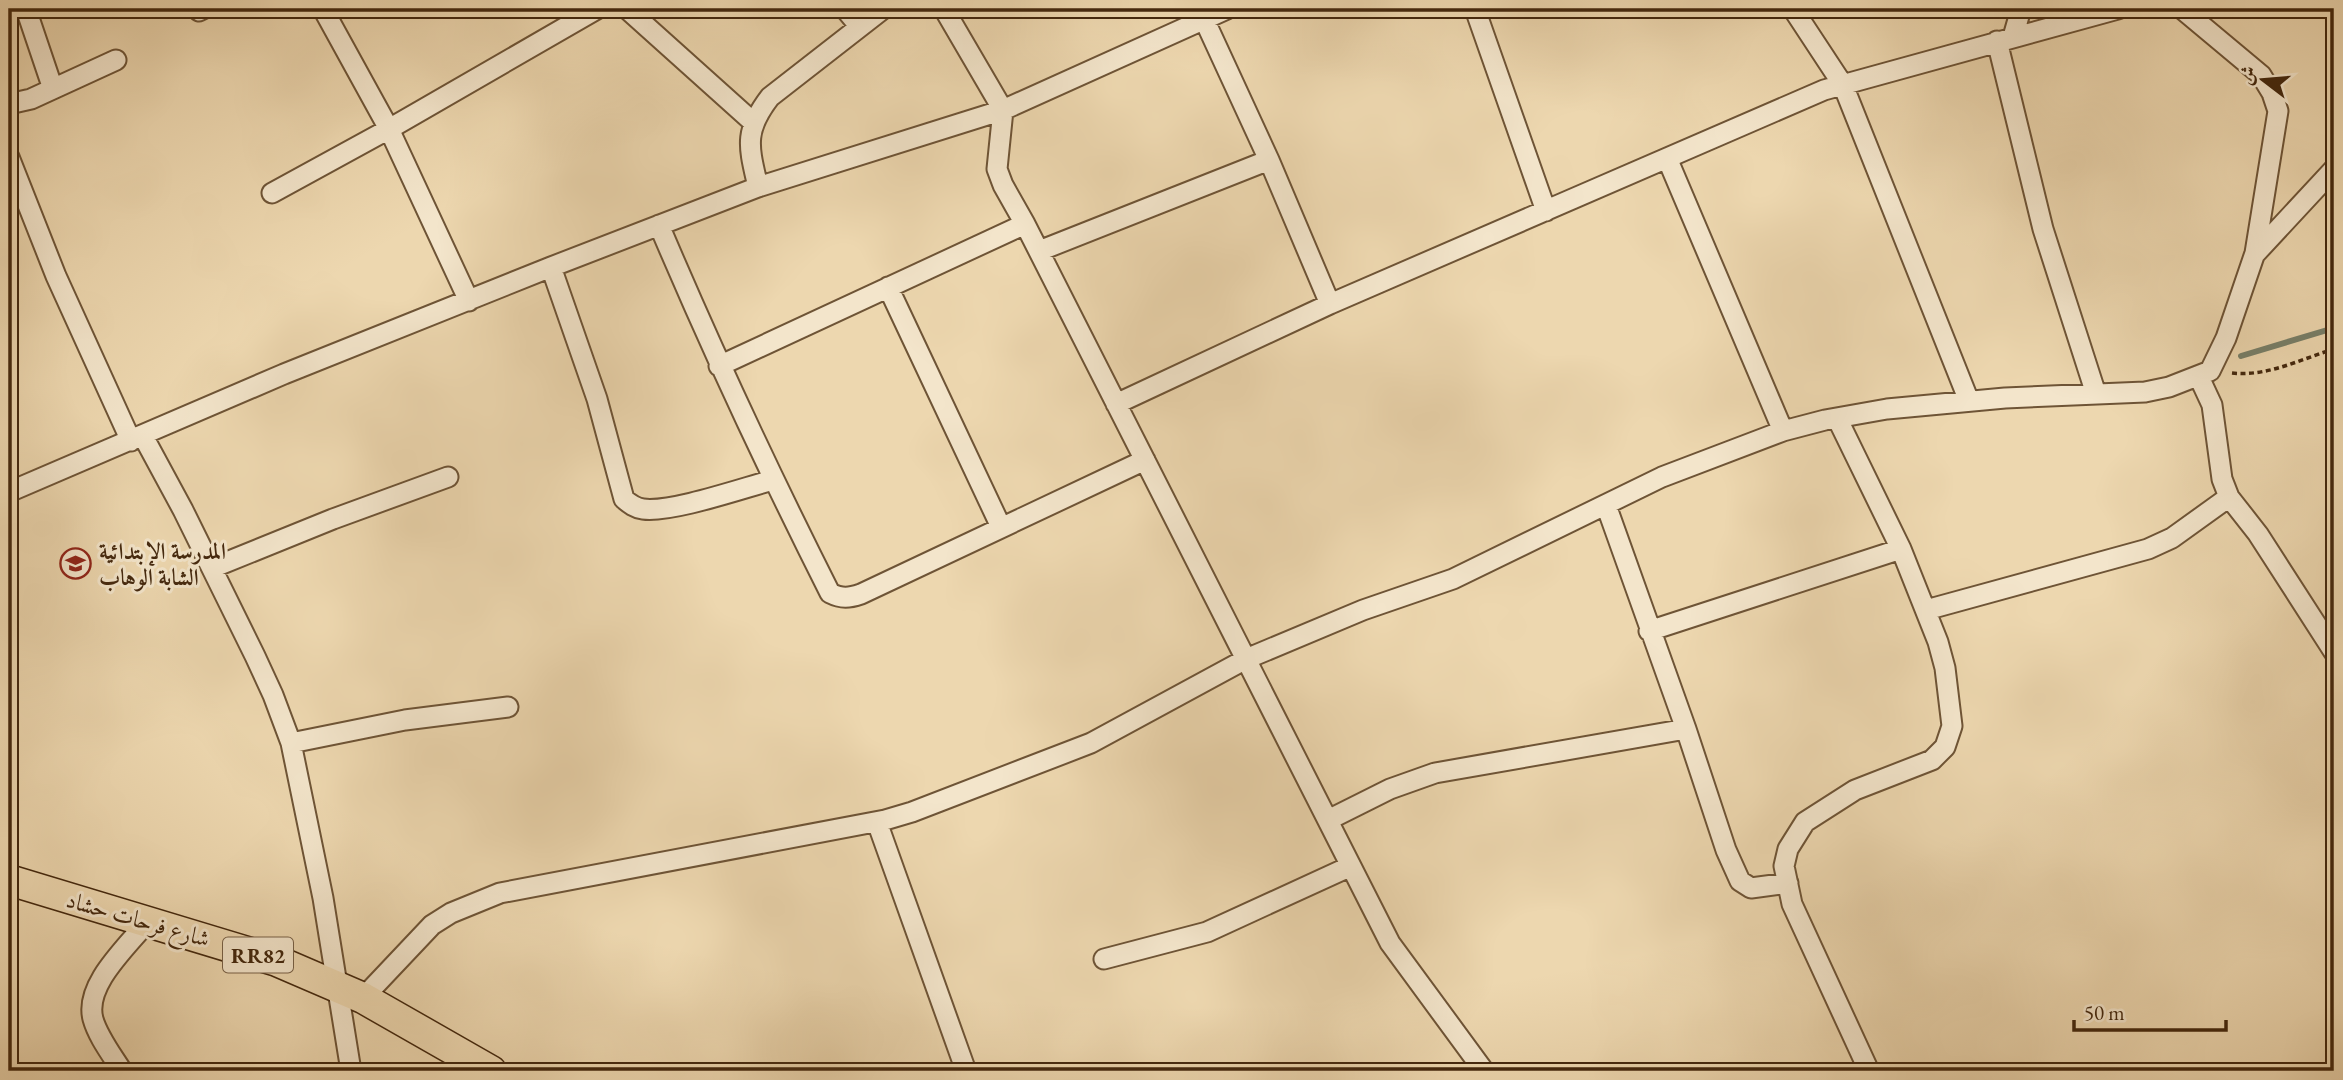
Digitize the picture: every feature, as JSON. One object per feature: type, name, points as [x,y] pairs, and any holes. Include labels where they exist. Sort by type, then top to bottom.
[{"type":"main road","name":"شارع فرحات حشاد","points":[[9,880],[277,961],[350,992],[491,1071]]},
{"type":"street","points":[[26,9],[53,89]]},
{"type":"street","points":[[323,9],[389,129],[469,301]]},
{"type":"street","points":[[272,193],[597,9]]},
{"type":"street","points":[[627,9],[754,123]]},
{"type":"street","points":[[845,9],[860,27]]},
{"type":"street","points":[[758,187],[750,150],[756,115],[770,97],[883,9]]},
{"type":"street","points":[[944,9],[1003,110],[998,169],[1003,185],[1390,943],[1484,1071]]},
{"type":"street","points":[[9,492],[297,369],[659,225],[758,187],[1003,110],[1227,9]]},
{"type":"street","points":[[1475,9],[1546,211]]},
{"type":"street","points":[[1793,9],[1843,85],[1969,401]]},
{"type":"street","points":[[2021,9],[2005,39],[2043,229],[2096,394]]},
{"type":"street","points":[[1116,404],[1330,304],[1824,90],[2118,9]]},
{"type":"street","points":[[350,992],[432,925],[472,902],[500,893],[912,812],[1091,743],[1246,659],[1363,610],[1453,579],[1662,477],[1783,431],[1887,409],[1969,401],[2145,392],[2205,374],[2227,338],[2255,253],[2277,111],[2272,93],[2261,75],[2182,9]]},
{"type":"street","points":[[1204,19],[1269,160],[1330,304]]},
{"type":"street","points":[[9,104],[19,103],[116,60]]},
{"type":"street","points":[[9,157],[57,276],[137,438],[212,568],[273,695],[291,743],[350,992],[351,1071]]},
{"type":"street","points":[[1667,158],[1783,431]]},
{"type":"street","points":[[1039,251],[1269,160]]},
{"type":"street","points":[[2255,253],[2334,169]]},
{"type":"street","points":[[719,366],[1025,224]]},
{"type":"street","points":[[659,225],[719,366],[830,593],[849,598],[861,594],[1145,460]]},
{"type":"street","points":[[551,267],[597,400],[624,499],[634,507],[646,510],[667,508],[773,480]]},
{"type":"street","points":[[888,287],[1001,527]]},
{"type":"street","points":[[2205,374],[2222,479],[2230,497],[2258,534],[2334,652]]},
{"type":"street","points":[[1837,418],[1900,549],[1938,642],[1948,688],[1952,726],[1945,747],[1932,760],[1855,790],[1805,822],[1788,849],[1784,866],[1791,904],[1869,1071]]},
{"type":"street","points":[[212,568],[448,477]]},
{"type":"street","points":[[1926,610],[2148,549],[2172,538],[2230,497]]},
{"type":"street","points":[[1606,505],[1726,850],[1740,881],[1751,888],[1787,883]]},
{"type":"street","points":[[1649,631],[1900,549]]},
{"type":"street","points":[[291,743],[393,722],[508,707]]},
{"type":"street","points":[[1328,820],[1390,789],[1435,773],[1686,729]]},
{"type":"street","points":[[877,821],[966,1071]]},
{"type":"street","points":[[1104,959],[1207,932],[1351,866]]},
{"type":"street","points":[[122,1071],[99,1033],[91,1004],[101,978],[147,922]]},
{"type":"path","points":[[2205,374],[2248,375],[2334,349]]},
{"type":"waterway","points":[[2241,356],[2334,328]]},
{"type":"place","name":"المدرسة الإبتدائية الشابة الوهاب","points":[[76,564]]}]
